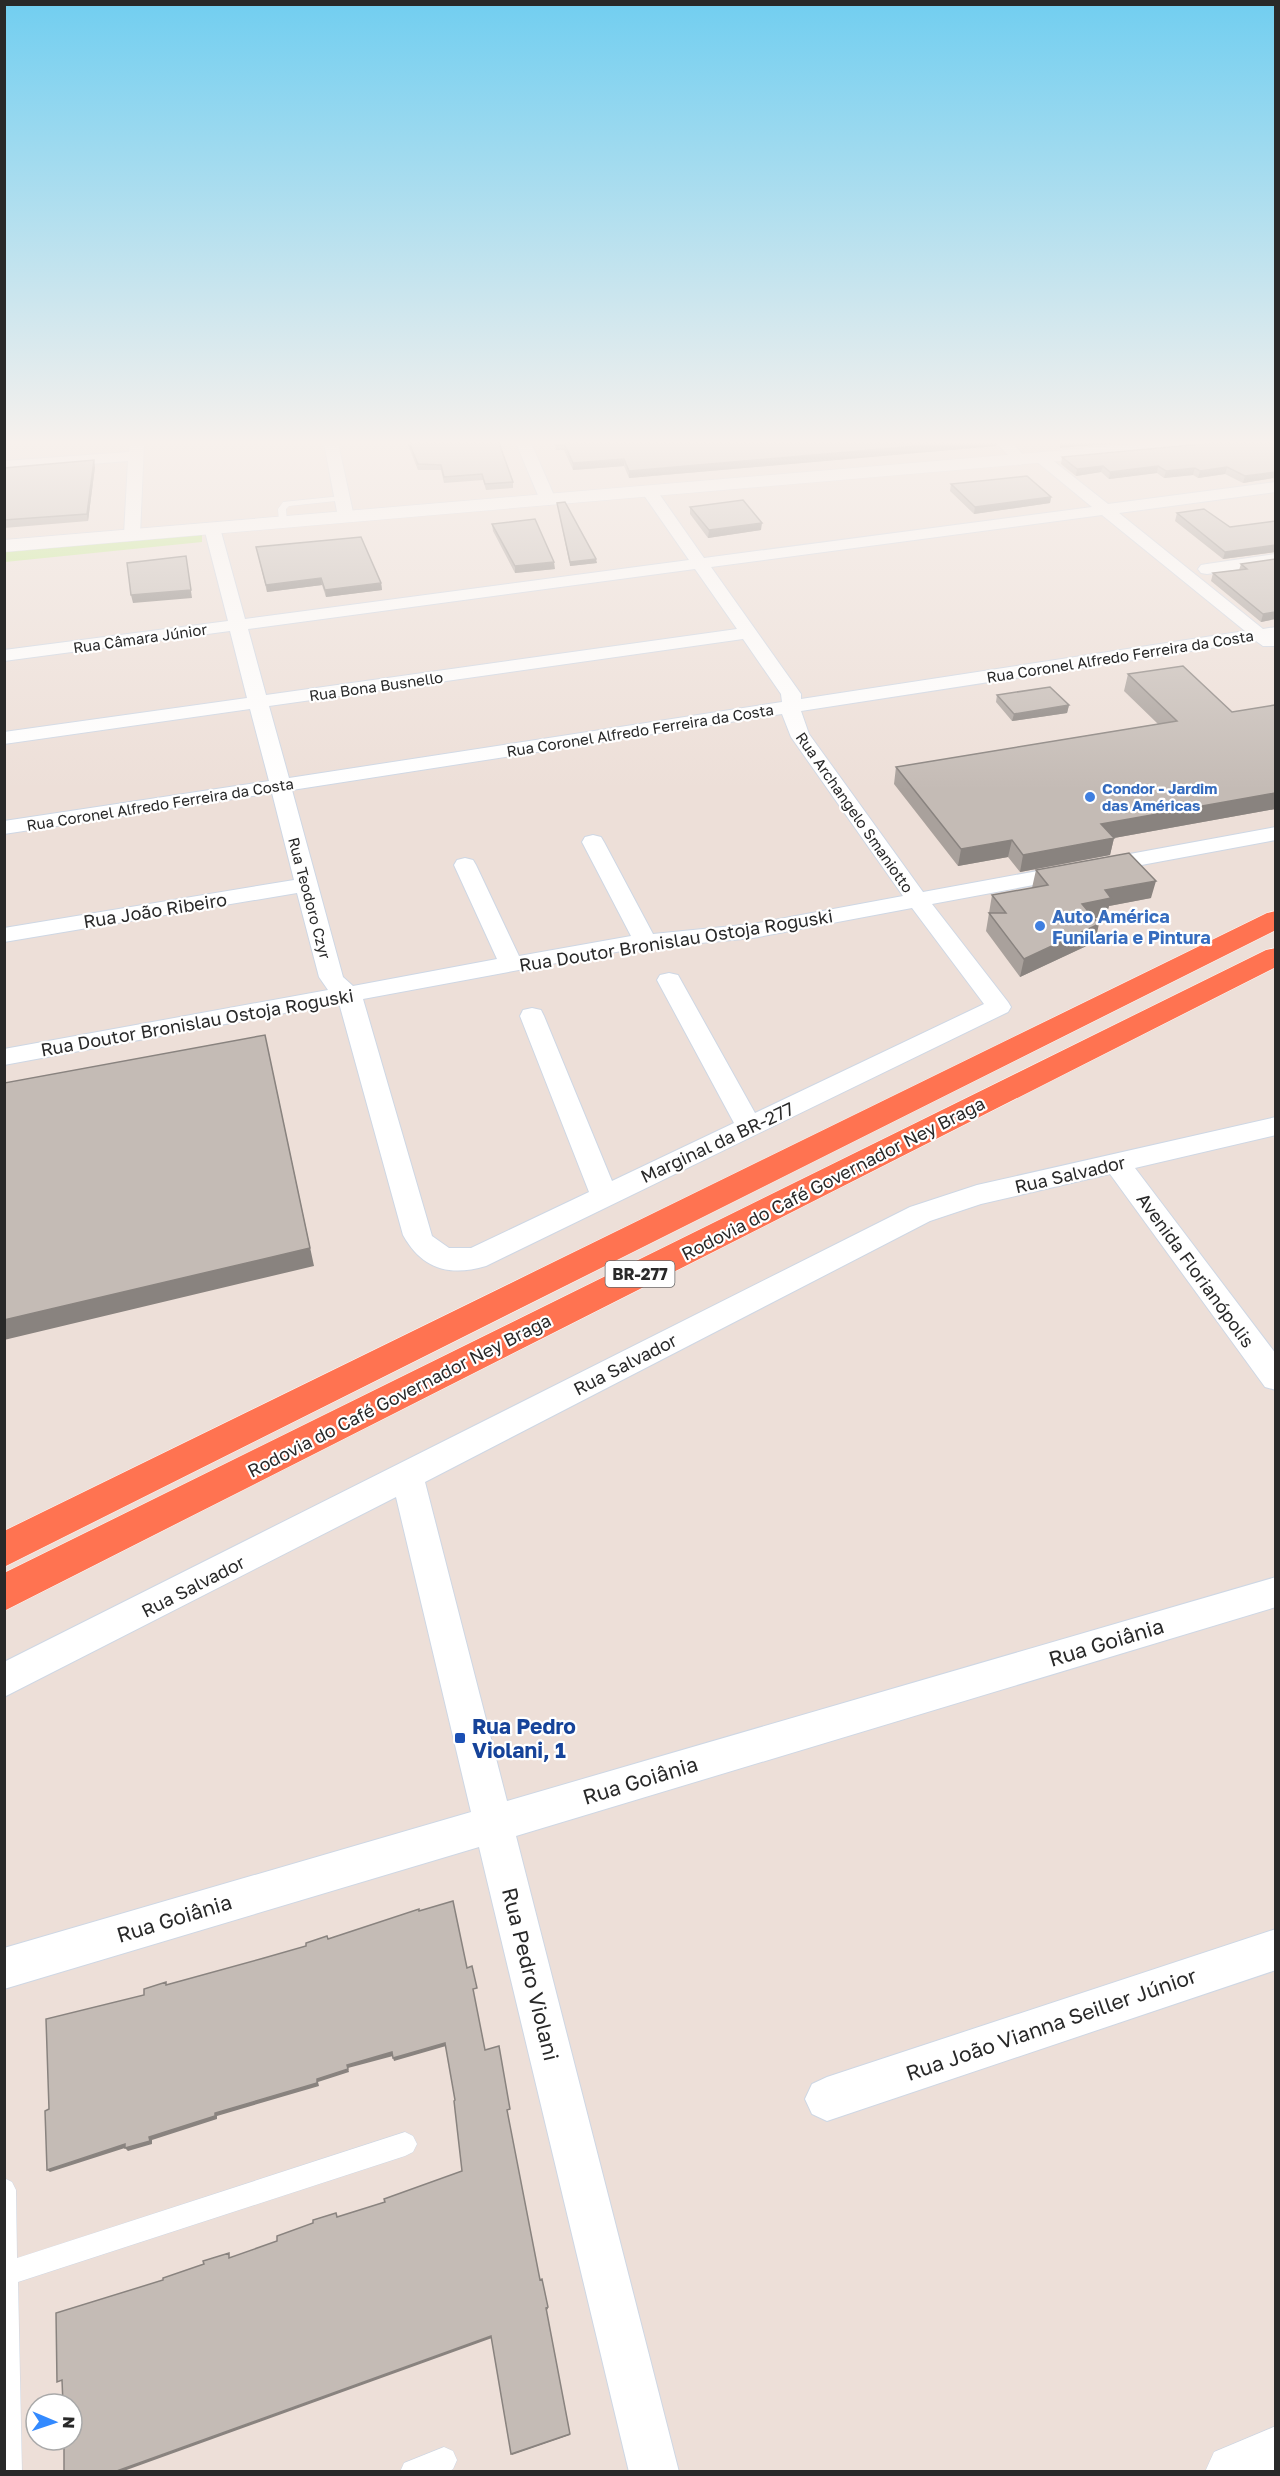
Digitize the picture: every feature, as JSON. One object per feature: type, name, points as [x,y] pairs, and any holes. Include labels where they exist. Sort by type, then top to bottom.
[{"type":"highway","name":"Rodovia do Café Governador Ney Braga","points":[[4,1550],[1275,919]]},
{"type":"highway","name":"Rodovia do Café Governador Ney Braga","points":[[4,1593],[1275,956]]},
{"type":"main road","points":[[1234,2472],[1275,2454]]},
{"type":"street","name":"Rua Teodoro Czyr","points":[[220,559],[331,977],[337,986],[349,994],[417,1235],[423,1247],[432,1255]]},
{"type":"street","name":"Rua Archangelo Smaniotto","points":[[696,559],[790,694],[792,700],[790,707],[801,737],[890,864],[999,1007]]},
{"type":"street","name":"Rua Câmara Júnior","points":[[4,656],[733,559]]},
{"type":"street","points":[[1169,559],[1267,633],[1275,647]]},
{"type":"street","points":[[1207,569],[1275,559]]},
{"type":"street","name":"Rua Bona Busnello","points":[[4,738],[747,633]]},
{"type":"street","name":"Rua Coronel Alfredo Ferreira da Costa","points":[[4,828],[1267,633]]},
{"type":"street","name":"Rua Doutor Bronislau Ostoja Roguski","points":[[4,1057],[645,941],[733,934],[1275,833]]},
{"type":"street","points":[[593,842],[645,941]]},
{"type":"street","points":[[465,865],[511,964]]},
{"type":"street","name":"Rua João Ribeiro","points":[[4,935],[305,885]]},
{"type":"street","points":[[669,980],[749,1127]]},
{"type":"street","name":"Marginal da BR-277","points":[[432,1255],[447,1260],[476,1258],[999,1007]]},
{"type":"street","points":[[532,1016],[604,1196]]},
{"type":"street","name":"Rua Salvador","points":[[4,1680],[920,1214],[977,1195],[1275,1126]]},
{"type":"street","name":"Avenida Florianópolis","points":[[1117,1163],[1275,1378]]},
{"type":"street","name":"Rua Pedro Violani","points":[[407,1476],[654,2472]]},
{"type":"street","name":"Rua Goiânia","points":[[4,1969],[1275,1592]]},
{"type":"street","name":"Rua João Vianna Seiller Júnior","points":[[828,2099],[1275,1949]]},
{"type":"lane","points":[[5,2273],[405,2144]]},
{"type":"lane","points":[[4,2190],[9,2472]]},
{"type":"lane","points":[[413,2472],[444,2460]]},
{"type":"green space","points":[[5,559],[39,559],[5,562]]},
{"type":"building","points":[[186,559],[191,590],[131,595],[127,563]]},
{"type":"building","points":[[259,559],[370,559],[381,583],[325,590],[321,578],[266,585]]},
{"type":"building","points":[[511,559],[552,559],[554,562],[515,566]]},
{"type":"building","points":[[569,559],[596,559],[570,562]]},
{"type":"building","points":[[1275,559],[1275,612],[1263,614],[1213,573],[1247,569],[1241,564]]},
{"type":"building","name":"Condor - Jardim das Américas","points":[[1183,666],[1232,712],[1275,705],[1275,793],[1101,824],[1114,838],[1023,855],[1012,840],[961,849],[896,767],[1177,721],[1128,674]]},
{"type":"building","points":[[1050,687],[1069,705],[1014,714],[997,695]]},
{"type":"building","points":[[1129,853],[1156,881],[1105,890],[1111,898],[1082,904],[1099,924],[1024,959],[989,913],[1006,913],[992,895],[1048,885],[1036,870]]},
{"type":"building","points":[[265,1035],[310,1248],[4,1320],[4,1083]]},
{"type":"building","points":[[453,1901],[467,1968],[472,1966],[477,1988],[473,1989],[485,2050],[499,2046],[510,2109],[507,2110],[540,2280],[542,2279],[548,2307],[546,2308],[570,2434],[511,2454],[491,2336],[114,2472],[64,2472],[64,2452],[84,2452],[84,2392],[62,2392],[62,2380],[57,2382],[56,2313],[163,2280],[163,2278],[204,2264],[203,2261],[229,2253],[229,2258],[277,2241],[277,2236],[313,2223],[313,2220],[336,2213],[337,2217],[385,2202],[384,2199],[462,2171],[455,2100],[445,2043],[393,2058],[392,2052],[347,2065],[348,2069],[317,2079],[317,2083],[215,2113],[215,2116],[149,2137],[150,2141],[125,2148],[125,2144],[47,2170],[45,2111],[49,2109],[46,2019],[144,1995],[144,1989],[166,1982],[166,1985],[264,1958],[306,1946],[306,1943],[327,1936],[328,1939],[419,1909],[419,1911]]},
{"type":"place","name":"Condor - Jardim das Américas","points":[[1090,797]]},
{"type":"place","name":"Auto América Funilaria e Pintura","points":[[1040,926]]},
{"type":"place","name":"Rua Pedro Violani, 1","points":[[460,1738]]}]
